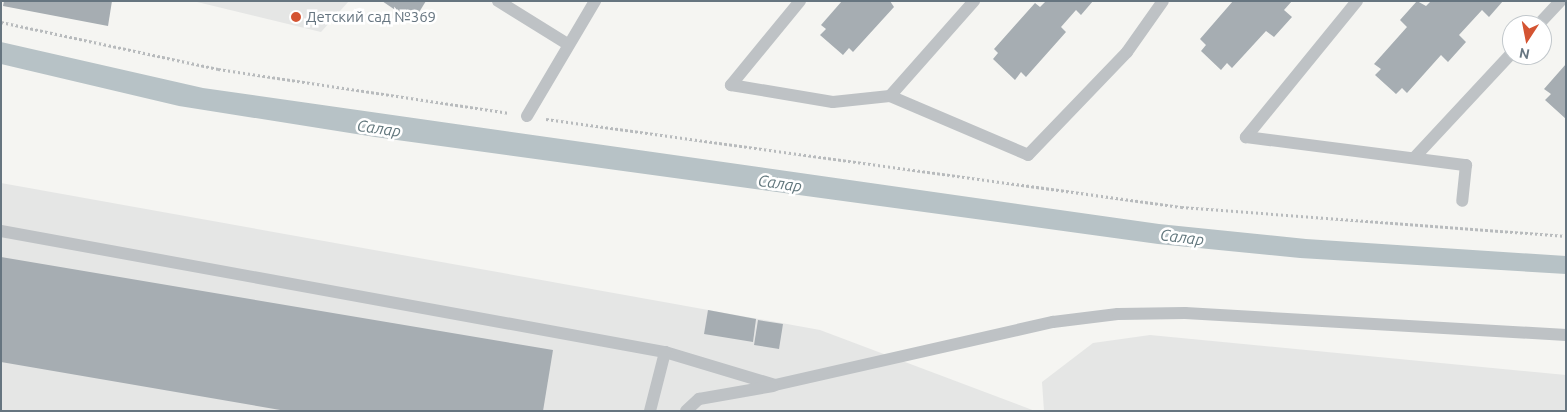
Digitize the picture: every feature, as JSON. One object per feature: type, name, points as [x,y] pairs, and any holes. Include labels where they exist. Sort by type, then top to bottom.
[{"type":"lane","points":[[498,1],[566,43]]},
{"type":"lane","points":[[527,116],[566,43],[595,1]]},
{"type":"lane","points":[[800,1],[731,85],[833,102],[890,96],[1028,155],[1127,52],[1164,1]]},
{"type":"lane","points":[[890,96],[974,1]]},
{"type":"lane","points":[[1358,1],[1246,137],[1466,165],[1462,201]]},
{"type":"lane","points":[[1547,15],[1560,1]]},
{"type":"lane","points":[[1414,158],[1502,64]]},
{"type":"lane","points":[[1,231],[665,352],[775,385]]},
{"type":"lane","points":[[686,411],[699,399],[775,385],[1053,322],[1118,314],[1185,312],[1566,336]]},
{"type":"lane","points":[[650,411],[665,352]]},
{"type":"path","points":[[1,22],[218,69],[527,116],[1181,207],[1566,236]]},
{"type":"shaded area","name":"Детский сад №369","points":[[193,1],[349,1],[321,32]]},
{"type":"shaded area","points":[[1,183],[820,330],[1035,411],[1,411]]},
{"type":"shaded area","points":[[1150,335],[1566,375],[1566,411],[1044,411],[1042,382],[1093,343]]},
{"type":"water","name":"Салар","points":[[1,42],[203,88],[1159,224],[1306,239],[1566,256],[1566,274],[1300,258],[1158,244],[375,137],[179,106],[1,64]]},
{"type":"building","points":[[4,1],[112,1],[108,26],[3,6]]},
{"type":"building","points":[[382,1],[426,1],[413,22]]},
{"type":"building","points":[[842,1],[890,1],[894,7],[853,52],[849,48],[843,55],[820,35],[826,29],[821,25]]},
{"type":"building","points":[[1046,1],[1093,1],[1081,15],[1076,10],[1061,27],[1066,32],[1026,77],[1021,72],[1015,80],[993,59],[998,53],[994,49],[1035,3],[1040,7]]},
{"type":"building","points":[[1233,1],[1292,1],[1284,10],[1292,17],[1274,37],[1266,31],[1232,68],[1227,63],[1221,70],[1201,51],[1206,45],[1200,39]]},
{"type":"building","points":[[1417,1],[1426,6],[1431,1],[1503,1],[1489,17],[1482,10],[1459,35],[1466,42],[1448,62],[1441,55],[1407,93],[1402,88],[1396,94],[1375,75],[1381,69],[1374,64],[1407,27],[1400,20]]},
{"type":"building","points":[[1566,64],[1566,119],[1545,100],[1551,94],[1544,89]]},
{"type":"building","points":[[1,257],[553,350],[543,411],[286,411],[1,362]]},
{"type":"building","points":[[708,310],[756,319],[753,342],[704,334]]},
{"type":"building","points":[[758,320],[783,324],[779,349],[754,345]]},
{"type":"place","name":"Детский сад №369","points":[[296,17]]}]
